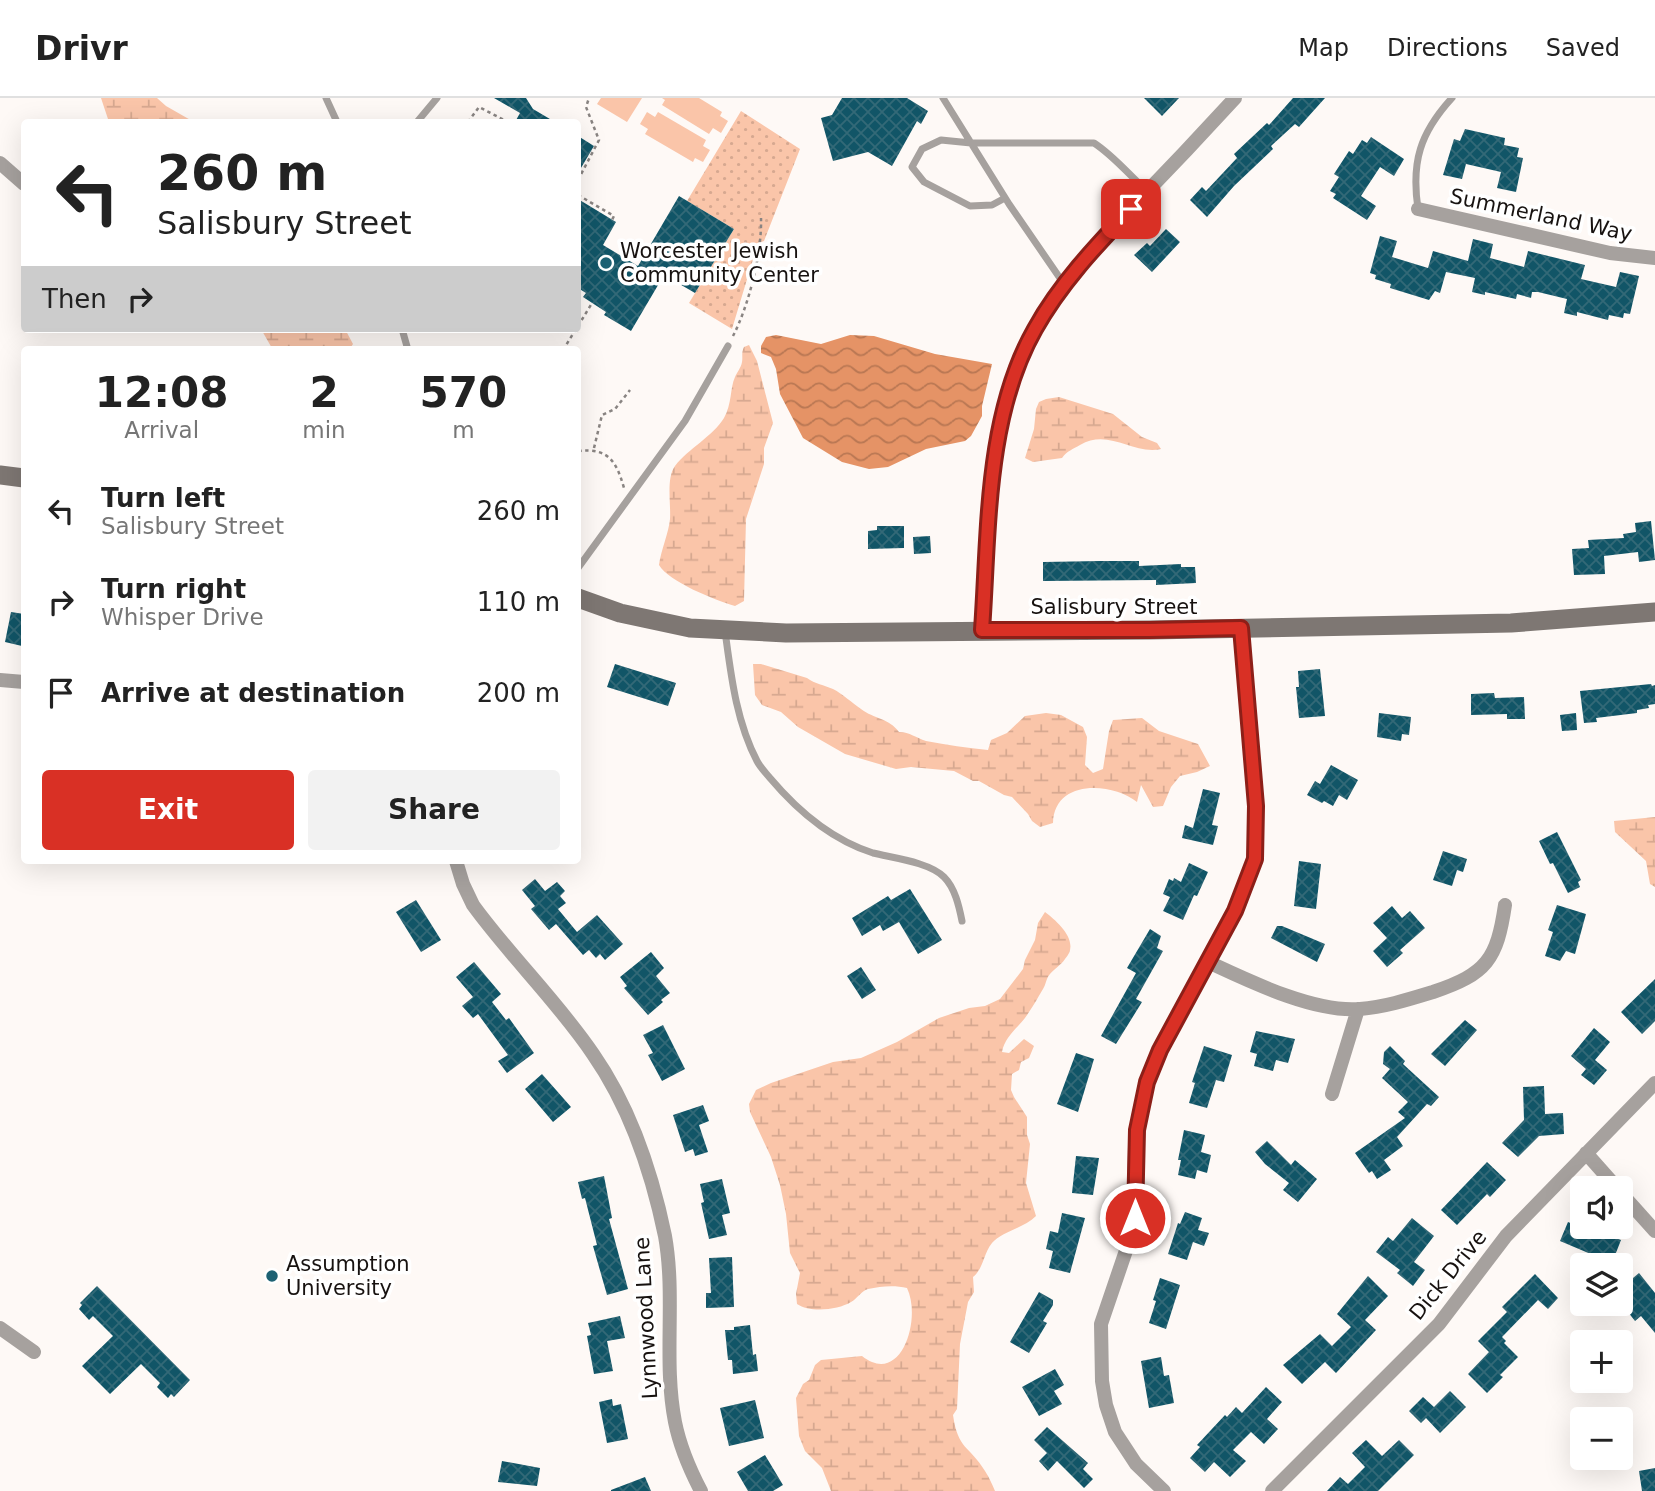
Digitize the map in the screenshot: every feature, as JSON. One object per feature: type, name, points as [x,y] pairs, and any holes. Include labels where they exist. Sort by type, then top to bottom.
[{"type":"main road","points":[[0,475],[21,478]]},
{"type":"main road","name":"Salisbury Street","points":[[581,599],[639,617],[690,628],[786,633],[1150,630],[1511,622],[1655,612]]},
{"type":"street","points":[[982,630],[994,468],[1006,403],[1022,355],[1034,330],[1064,284],[1235,98]]},
{"type":"street","points":[[0,163],[21,181]]},
{"type":"street","name":"Summerland Way","points":[[1418,209],[1610,253],[1655,258]]},
{"type":"street","points":[[1164,1491],[1136,1464],[1115,1432],[1102,1381],[1101,1324],[1133,1230],[1135,1147],[1143,1097],[1160,1050],[1246,886],[1255,859],[1256,806],[1241,628]]},
{"type":"street","points":[[0,680],[21,682]]},
{"type":"street","name":"Lynnwood Lane","points":[[457,864],[473,905],[594,1054],[635,1134],[665,1238],[670,1384],[674,1420],[682,1452],[701,1491]]},
{"type":"street","points":[[1208,962],[1283,994],[1314,1003],[1358,1009],[1417,997],[1462,981],[1487,961],[1500,939],[1504,905]]},
{"type":"street","points":[[1332,1094],[1358,1009]]},
{"type":"street","name":"Dick Drive","points":[[1272,1491],[1438,1324],[1506,1237],[1655,1083]]},
{"type":"street","points":[[1586,1153],[1607,1176]]},
{"type":"street","points":[[1633,1206],[1655,1231]]},
{"type":"street","points":[[0,1328],[34,1352]]},
{"type":"lane","points":[[326,98],[336,119]]},
{"type":"lane","points":[[420,119],[437,98]]},
{"type":"lane","points":[[943,98],[1005,198],[1064,284]]},
{"type":"lane","points":[[1418,209],[1415,174],[1419,148],[1430,124],[1452,98]]},
{"type":"lane","points":[[1005,198],[992,205],[970,206],[924,182],[912,167],[922,149],[941,140],[971,143],[1094,143],[1110,153],[1118,165],[1148,191]]},
{"type":"lane","points":[[581,564],[685,421],[728,346]]},
{"type":"lane","points":[[724,630],[734,698],[757,762],[808,817],[841,839],[871,852],[916,863],[943,875],[959,903],[962,921]]},
{"type":"path","points":[[581,174],[599,140],[587,111],[589,98]]},
{"type":"path","points":[[470,119],[479,107],[502,119]]},
{"type":"path","points":[[581,197],[614,216],[612,220]]},
{"type":"path","points":[[728,346],[741,321],[751,284],[761,218]]},
{"type":"path","points":[[581,321],[592,303]]},
{"type":"path","points":[[594,449],[602,415],[615,409],[630,390]]},
{"type":"path","points":[[581,451],[594,449],[612,460],[619,471],[627,501]]},
{"type":"green space","points":[[101,98],[157,98],[189,119],[108,119]]},
{"type":"green space","points":[[601,98],[642,98],[627,122],[597,104]]},
{"type":"green space","points":[[662,98],[699,98],[722,112],[720,116],[728,121],[721,133],[713,128],[709,134],[662,105],[665,100]]},
{"type":"green space","points":[[741,111],[800,149],[764,241],[758,243],[732,329],[689,303],[734,229],[687,201]]},
{"type":"green space","points":[[647,112],[655,117],[658,112],[706,140],[703,146],[710,150],[703,162],[695,158],[693,162],[645,134],[648,129],[640,124]]},
{"type":"green space","points":[[263,333],[347,333],[353,344],[352,346],[271,346]]},
{"type":"green space","points":[[749,345],[757,361],[773,423],[764,448],[764,464],[746,519],[744,601],[735,606],[682,584],[659,565],[669,524],[672,471],[724,418],[743,349]]},
{"type":"green space","points":[[1059,397],[1113,414],[1142,437],[1157,443],[1161,449],[1140,449],[1101,439],[1080,445],[1062,458],[1033,462],[1025,458],[1039,402]]},
{"type":"green space","points":[[753,664],[807,678],[833,689],[866,712],[891,724],[899,732],[926,741],[988,750],[991,740],[1007,733],[1025,716],[1046,713],[1061,715],[1083,727],[1087,737],[1085,765],[1093,773],[1103,769],[1113,720],[1142,718],[1159,731],[1198,744],[1210,766],[1180,776],[1171,787],[1163,806],[1153,807],[1141,785],[1137,802],[1126,795],[1100,788],[1073,792],[1063,798],[1056,809],[1053,823],[1040,827],[1012,797],[954,771],[911,767],[896,769],[845,754],[798,727],[781,712],[762,705],[755,695]]},
{"type":"green space","points":[[1655,817],[1655,887],[1650,884],[1646,861],[1615,832],[1614,821]]},
{"type":"green space","points":[[1045,912],[1066,933],[1069,953],[1049,976],[1033,1007],[1006,1041],[1002,1052],[1009,1053],[1024,1039],[1034,1046],[1029,1058],[1021,1062],[1019,1070],[1012,1074],[1011,1090],[1027,1117],[1030,1144],[1026,1183],[1036,1216],[992,1243],[973,1277],[974,1292],[968,1302],[960,1344],[957,1409],[953,1415],[961,1441],[985,1471],[995,1491],[831,1491],[822,1468],[805,1451],[799,1436],[796,1398],[803,1384],[809,1380],[815,1365],[821,1360],[862,1356],[876,1363],[888,1363],[897,1356],[910,1331],[911,1301],[907,1288],[888,1286],[863,1291],[851,1302],[832,1309],[809,1309],[797,1304],[800,1273],[790,1253],[780,1185],[749,1104],[756,1090],[771,1083],[833,1062],[861,1058],[897,1042],[939,1018],[969,1008],[985,1006],[1000,999],[1023,969],[1035,940],[1038,923]]},
{"type":"water","points":[[776,335],[821,344],[850,335],[874,336],[935,354],[992,364],[982,416],[971,436],[965,441],[926,449],[888,467],[869,469],[842,462],[803,438],[780,394],[771,357],[761,353],[766,337]]},
{"type":"building","points":[[494,98],[526,98],[533,109],[550,119],[517,119],[520,113]]},
{"type":"building","points":[[842,98],[907,98],[928,111],[921,124],[917,121],[892,166],[868,152],[833,161],[821,118],[832,115]]},
{"type":"building","points":[[1144,98],[1179,98],[1162,116]]},
{"type":"building","points":[[1293,98],[1325,98],[1299,127],[1295,124],[1271,146],[1273,149],[1234,186],[1207,217],[1190,200],[1202,187],[1206,191],[1237,158],[1234,154],[1267,123],[1269,125]]},
{"type":"building","points":[[1465,129],[1505,138],[1504,145],[1519,148],[1517,157],[1523,158],[1516,192],[1497,188],[1501,172],[1466,164],[1462,179],[1443,175],[1454,139],[1460,141]]},
{"type":"building","points":[[1371,137],[1404,159],[1394,176],[1380,167],[1361,196],[1376,206],[1367,220],[1333,198],[1336,194],[1330,191],[1339,177],[1334,174],[1349,151],[1353,154],[1362,140],[1367,143]]},
{"type":"building","points":[[581,138],[594,146],[581,168]]},
{"type":"building","points":[[679,196],[734,229],[695,293],[664,275],[631,331],[604,315],[606,312],[583,297],[586,293],[581,290],[581,201],[616,222],[603,245],[638,266]]},
{"type":"building","points":[[1166,229],[1180,242],[1152,272],[1134,255],[1147,243],[1150,246]]},
{"type":"building","points":[[1380,236],[1397,241],[1392,257],[1428,268],[1433,251],[1468,261],[1473,239],[1493,244],[1490,258],[1524,267],[1528,251],[1585,265],[1581,279],[1616,287],[1620,272],[1639,276],[1630,314],[1624,313],[1623,318],[1609,315],[1608,320],[1577,312],[1577,316],[1564,313],[1567,299],[1538,292],[1532,292],[1531,298],[1517,294],[1516,299],[1472,292],[1475,278],[1446,272],[1440,293],[1435,291],[1429,300],[1390,288],[1391,284],[1375,279],[1376,275],[1370,273]]},
{"type":"building","points":[[1651,521],[1655,560],[1639,562],[1638,552],[1604,556],[1605,574],[1574,575],[1572,549],[1589,548],[1588,540],[1624,538],[1623,534],[1636,532],[1635,523]]},
{"type":"building","points":[[877,526],[904,526],[904,548],[868,549],[868,531],[877,530]]},
{"type":"building","points":[[930,536],[931,553],[914,554],[913,537]]},
{"type":"building","points":[[1139,561],[1139,566],[1181,564],[1181,567],[1195,567],[1196,583],[1156,585],[1156,580],[1043,581],[1043,562]]},
{"type":"building","points":[[11,612],[21,614],[21,646],[5,642]]},
{"type":"building","points":[[615,664],[676,683],[668,706],[607,687]]},
{"type":"building","points":[[1320,669],[1325,716],[1299,718],[1296,687],[1299,687],[1298,671]]},
{"type":"building","points":[[1655,685],[1655,704],[1648,705],[1649,708],[1637,710],[1637,713],[1596,718],[1597,722],[1584,723],[1580,691]]},
{"type":"building","points":[[1494,693],[1495,698],[1524,697],[1525,719],[1507,719],[1507,714],[1471,715],[1471,694]]},
{"type":"building","points":[[1379,713],[1411,717],[1409,735],[1402,734],[1401,741],[1377,737]]},
{"type":"building","points":[[1576,713],[1577,730],[1562,731],[1560,715]]},
{"type":"building","points":[[1331,765],[1358,780],[1347,800],[1339,795],[1333,806],[1307,795],[1315,781],[1320,784]]},
{"type":"building","points":[[1203,789],[1220,793],[1212,825],[1218,826],[1213,845],[1182,838],[1185,825],[1193,828]]},
{"type":"building","points":[[1557,832],[1581,880],[1578,882],[1580,887],[1568,893],[1539,841]]},
{"type":"building","points":[[1443,851],[1467,859],[1463,872],[1457,870],[1452,886],[1433,880]]},
{"type":"building","points":[[1299,861],[1321,864],[1316,909],[1294,906]]},
{"type":"building","points":[[1189,863],[1208,872],[1183,920],[1163,911],[1170,897],[1163,894],[1169,879],[1173,881],[1174,878],[1181,882]]},
{"type":"building","points":[[535,879],[545,891],[557,882],[565,891],[560,896],[566,903],[558,909],[577,932],[597,915],[623,944],[605,960],[600,954],[596,958],[589,950],[583,955],[556,924],[549,930],[531,909],[535,906],[522,890]]},
{"type":"building","points":[[910,889],[942,940],[918,954],[899,922],[883,931],[880,925],[862,936],[852,918],[888,896],[891,900]]},
{"type":"building","points":[[416,900],[441,940],[421,952],[396,912]]},
{"type":"building","points":[[1557,905],[1586,914],[1575,954],[1566,951],[1560,961],[1545,956],[1553,932],[1548,930]]},
{"type":"building","points":[[1392,906],[1402,918],[1410,911],[1425,928],[1400,950],[1403,953],[1387,967],[1373,951],[1387,938],[1373,923]]},
{"type":"building","points":[[1277,926],[1325,944],[1317,962],[1271,938]]},
{"type":"building","points":[[1150,929],[1161,936],[1157,948],[1163,951],[1136,999],[1142,1002],[1116,1044],[1101,1036],[1136,973],[1127,968]]},
{"type":"building","points":[[651,952],[664,968],[656,976],[670,993],[648,1015],[624,988],[627,986],[620,977]]},
{"type":"building","points":[[474,962],[501,994],[492,1002],[506,1020],[509,1018],[534,1053],[507,1073],[498,1061],[508,1055],[478,1014],[473,1018],[462,1006],[473,997],[456,977]]},
{"type":"building","points":[[861,967],[876,990],[862,999],[847,976]]},
{"type":"building","points":[[1655,979],[1655,1021],[1642,1034],[1621,1012]]},
{"type":"building","points":[[1465,1020],[1477,1030],[1445,1066],[1431,1054]]},
{"type":"building","points":[[663,1025],[685,1069],[662,1081],[648,1055],[653,1053],[643,1035]]},
{"type":"building","points":[[1594,1028],[1610,1042],[1595,1060],[1607,1070],[1594,1085],[1581,1075],[1586,1069],[1571,1056]]},
{"type":"building","points":[[1256,1031],[1295,1039],[1288,1063],[1276,1060],[1273,1071],[1254,1066],[1257,1054],[1250,1052]]},
{"type":"building","points":[[1204,1046],[1232,1055],[1224,1082],[1216,1080],[1207,1108],[1189,1103],[1195,1083],[1192,1082]]},
{"type":"building","points":[[1390,1046],[1405,1061],[1403,1064],[1439,1097],[1431,1106],[1427,1104],[1397,1137],[1403,1146],[1384,1160],[1391,1170],[1377,1179],[1372,1171],[1369,1173],[1355,1153],[1405,1118],[1398,1112],[1408,1102],[1382,1078],[1390,1069],[1383,1064],[1384,1052]]},
{"type":"building","points":[[1076,1053],[1094,1059],[1078,1112],[1057,1104]]},
{"type":"building","points":[[542,1074],[571,1107],[553,1122],[525,1089]]},
{"type":"building","points":[[1544,1086],[1545,1114],[1563,1113],[1564,1134],[1539,1136],[1518,1157],[1502,1143],[1524,1120],[1523,1087]]},
{"type":"building","points":[[703,1105],[709,1121],[699,1125],[708,1152],[695,1156],[693,1149],[685,1152],[673,1115]]},
{"type":"building","points":[[1184,1130],[1205,1135],[1201,1152],[1211,1155],[1207,1173],[1197,1170],[1195,1179],[1178,1175]]},
{"type":"building","points":[[1267,1141],[1291,1165],[1295,1160],[1317,1179],[1298,1202],[1283,1190],[1289,1183],[1265,1164],[1255,1152]]},
{"type":"building","points":[[1076,1156],[1099,1158],[1093,1195],[1072,1193]]},
{"type":"building","points":[[1487,1162],[1506,1180],[1490,1197],[1487,1194],[1457,1225],[1441,1210]]},
{"type":"building","points":[[604,1176],[612,1218],[609,1219],[628,1289],[607,1295],[593,1246],[597,1245],[585,1198],[582,1199],[578,1182]]},
{"type":"building","points":[[722,1179],[730,1213],[722,1215],[727,1235],[709,1239],[700,1184]]},
{"type":"building","points":[[1185,1212],[1202,1218],[1198,1230],[1209,1233],[1204,1246],[1193,1242],[1187,1260],[1168,1254],[1178,1223],[1180,1224]]},
{"type":"building","points":[[1062,1213],[1085,1218],[1070,1273],[1049,1268],[1053,1251],[1046,1249],[1050,1231],[1058,1233]]},
{"type":"building","points":[[1412,1218],[1434,1236],[1414,1262],[1425,1270],[1413,1286],[1397,1273],[1400,1270],[1376,1252],[1388,1237],[1393,1241]]},
{"type":"building","points":[[1568,1222],[1570,1239],[1621,1240],[1616,1253],[1588,1253],[1560,1241]]},
{"type":"building","points":[[732,1257],[734,1307],[706,1308],[706,1293],[711,1293],[709,1258]]},
{"type":"building","points":[[1639,1273],[1655,1293],[1655,1333],[1641,1316],[1635,1321],[1631,1316],[1633,1278]]},
{"type":"building","points":[[1535,1274],[1558,1298],[1548,1309],[1538,1300],[1502,1337],[1506,1341],[1504,1343],[1518,1357],[1487,1393],[1468,1374],[1489,1352],[1478,1341],[1507,1312],[1502,1307]]},
{"type":"building","points":[[1368,1276],[1388,1296],[1365,1320],[1376,1330],[1336,1373],[1325,1362],[1302,1384],[1283,1365],[1320,1334],[1332,1346],[1351,1327],[1337,1314]]},
{"type":"building","points":[[1160,1278],[1180,1285],[1166,1329],[1149,1323]]},
{"type":"building","points":[[97,1286],[190,1380],[174,1397],[171,1394],[168,1398],[157,1387],[160,1383],[141,1364],[110,1394],[82,1366],[113,1336],[93,1316],[89,1320],[79,1309],[82,1305],[80,1303]]},
{"type":"building","points":[[1039,1292],[1053,1300],[1053,1305],[1043,1321],[1047,1323],[1029,1353],[1010,1342]]},
{"type":"building","points":[[620,1316],[625,1338],[607,1341],[613,1371],[594,1374],[587,1336],[591,1335],[588,1323]]},
{"type":"building","points":[[750,1325],[753,1355],[756,1354],[758,1371],[733,1374],[732,1360],[728,1360],[725,1330]]},
{"type":"building","points":[[1161,1357],[1164,1376],[1169,1375],[1174,1403],[1149,1408],[1141,1361]]},
{"type":"building","points":[[1055,1369],[1064,1385],[1054,1391],[1062,1404],[1039,1416],[1022,1387]]},
{"type":"building","points":[[1266,1387],[1282,1402],[1267,1419],[1278,1429],[1264,1444],[1251,1432],[1233,1450],[1246,1461],[1230,1477],[1214,1462],[1205,1472],[1190,1458],[1200,1447],[1197,1445],[1225,1415],[1227,1417],[1236,1407],[1242,1413]]},
{"type":"building","points":[[1450,1391],[1466,1407],[1440,1433],[1426,1418],[1421,1423],[1409,1411],[1423,1397],[1434,1407]]},
{"type":"building","points":[[612,1399],[613,1406],[621,1404],[628,1439],[607,1443],[599,1402]]},
{"type":"building","points":[[755,1400],[764,1438],[729,1446],[720,1408]]},
{"type":"building","points":[[1047,1427],[1088,1463],[1083,1469],[1093,1479],[1084,1488],[1057,1461],[1048,1471],[1039,1461],[1047,1453],[1034,1440]]},
{"type":"building","points":[[1366,1440],[1382,1456],[1399,1440],[1414,1455],[1378,1491],[1327,1491],[1340,1477],[1348,1484],[1365,1467],[1352,1453]]},
{"type":"building","points":[[765,1455],[783,1485],[773,1491],[748,1491],[737,1472]]},
{"type":"building","points":[[502,1461],[540,1468],[537,1486],[498,1482]]},
{"type":"building","points":[[1655,1468],[1655,1491],[1642,1491],[1639,1471]]},
{"type":"building","points":[[645,1477],[651,1491],[611,1491],[611,1490]]},
{"type":"place","name":"Worcester Jewish Community Center","points":[[606,263]]},
{"type":"place","name":"Assumption University","points":[[272,1276]]},
{"type":"route","points":[[1131,209],[1080,264],[1048,306],[1022,355],[1013,380],[1000,427],[994,468],[982,630],[1241,628],[1256,806],[1255,859],[1235,911],[1160,1050],[1147,1082],[1139,1113],[1134,1164],[1135,1218]]}]
